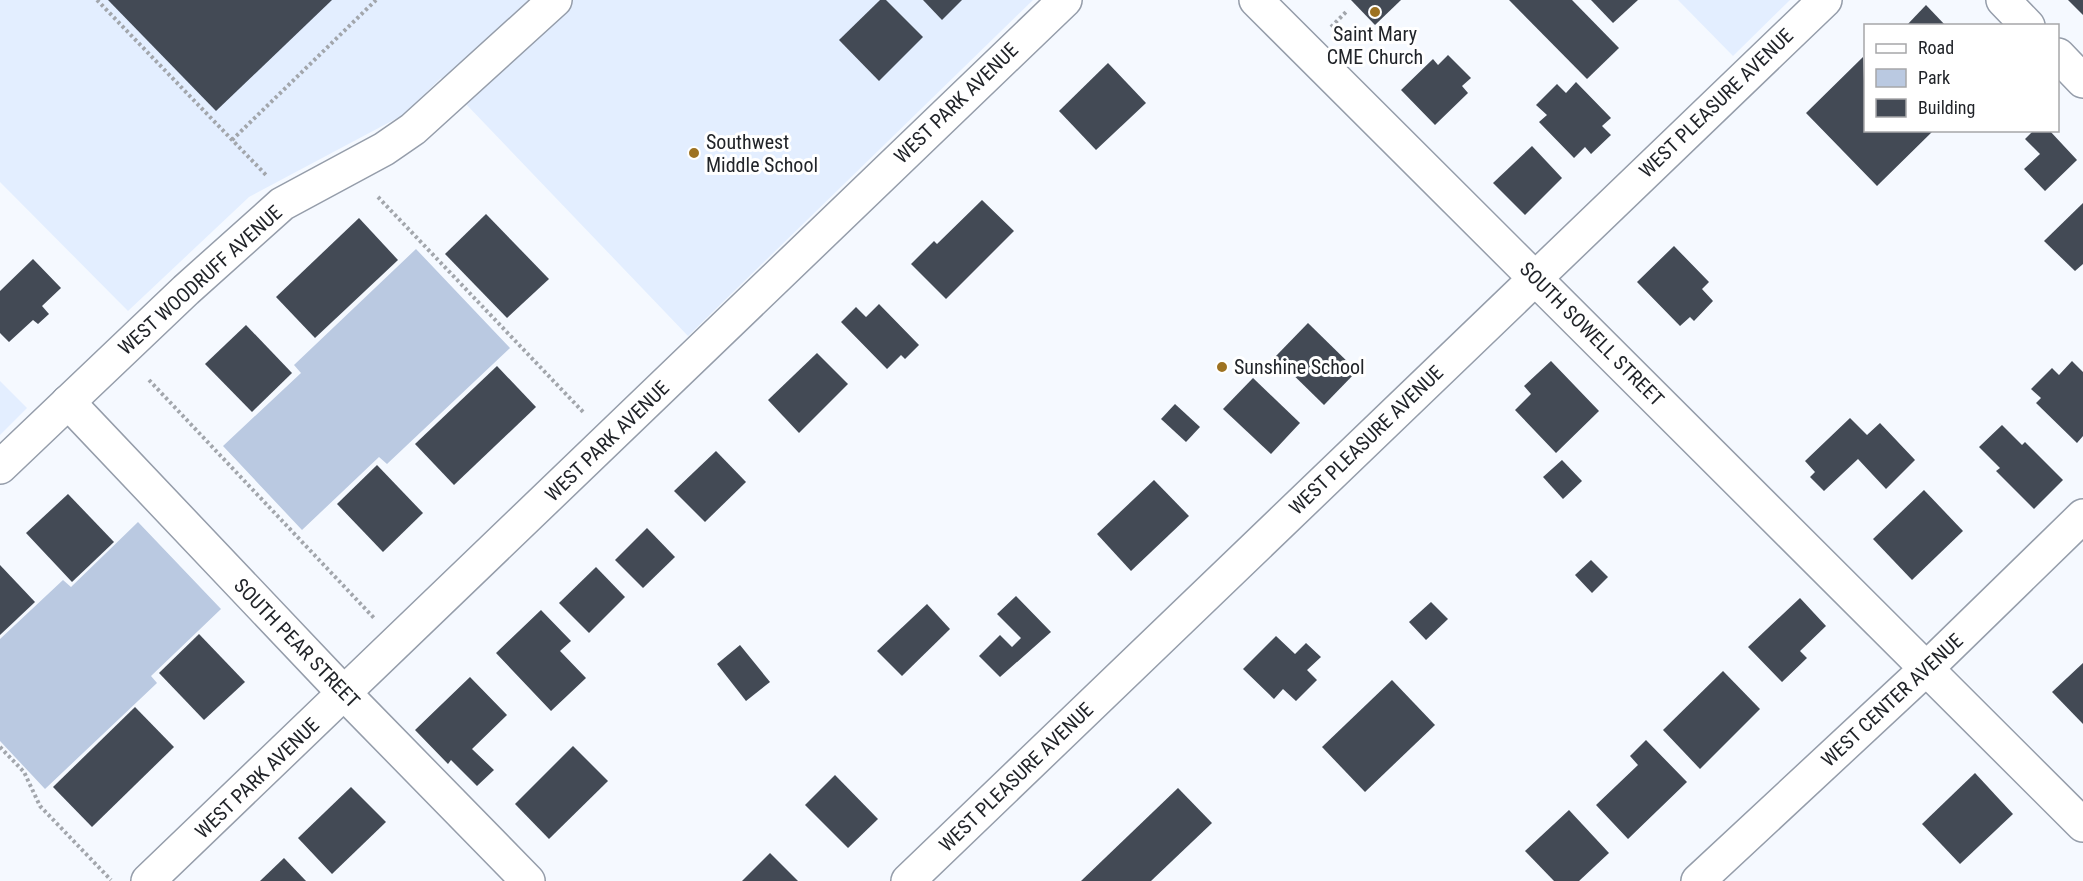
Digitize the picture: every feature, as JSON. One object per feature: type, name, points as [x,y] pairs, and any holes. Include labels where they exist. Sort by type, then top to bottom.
[{"type":"street","name":"WEST WOODRUFF AVENUE","points":[[0,467],[186,290],[282,204],[384,149],[413,129],[445,103],[555,0]]},
{"type":"street","name":"WEST PARK AVENUE","points":[[148,881],[1065,0]]},
{"type":"street","name":"SOUTH SOWELL STREET","points":[[1256,0],[2083,825]]},
{"type":"street","name":"WEST PLEASURE AVENUE","points":[[908,881],[1825,0]]},
{"type":"street","points":[[2003,0],[2026,24]]},
{"type":"street","points":[[2059,56],[2083,81]]},
{"type":"street","name":"SOUTH PEAR STREET","points":[[68,402],[345,694],[528,881]]},
{"type":"street","name":"WEST CENTER AVENUE","points":[[1698,881],[1927,668],[2083,516]]},
{"type":"path","points":[[98,0],[270,180]]},
{"type":"path","points":[[232,140],[376,0]]},
{"type":"path","points":[[378,197],[588,418]]},
{"type":"path","points":[[149,380],[376,621]]},
{"type":"path","points":[[0,747],[24,772],[40,806],[111,880]]},
{"type":"shaded area","name":"Southwest Middle School","points":[[0,0],[1033,0],[688,336],[441,78],[403,115],[249,197],[128,311],[0,182]]},
{"type":"shaded area","points":[[1678,0],[1790,0],[1733,56]]},
{"type":"shaded area","points":[[0,381],[27,408],[0,435]]},
{"type":"green space","points":[[416,249],[510,348],[387,464],[379,457],[302,530],[223,446],[301,373],[294,365]]},
{"type":"green space","points":[[138,522],[221,609],[151,676],[157,683],[45,789],[0,741],[0,639],[63,580],[71,587]]},
{"type":"building","points":[[108,0],[332,0],[216,111]]},
{"type":"building","points":[[880,0],[886,0],[923,37],[879,81],[839,40]]},
{"type":"building","points":[[923,0],[962,0],[942,20]]},
{"type":"building","name":"Saint Mary CME Church","points":[[1351,0],[1401,0],[1375,25]]},
{"type":"building","points":[[1509,0],[1572,0],[1619,48],[1587,79]]},
{"type":"building","points":[[1591,0],[1638,0],[1613,23]]},
{"type":"building","points":[[2068,0],[2083,0],[2083,15]]},
{"type":"building","points":[[1926,5],[1944,24],[1908,24]]},
{"type":"building","points":[[1448,55],[1471,78],[1462,86],[1468,93],[1435,125],[1401,90],[1433,59],[1438,65]]},
{"type":"building","points":[[1863,57],[1864,132],[1932,132],[1877,186],[1806,113]]},
{"type":"building","points":[[1108,63],[1146,103],[1096,150],[1059,111]]},
{"type":"building","points":[[1576,82],[1611,118],[1602,126],[1611,135],[1591,154],[1585,147],[1574,158],[1539,122],[1547,115],[1536,105],[1557,84],[1566,93]]},
{"type":"building","points":[[2032,132],[2051,132],[2077,160],[2045,191],[2024,169],[2040,154],[2025,139]]},
{"type":"building","points":[[1532,146],[1562,178],[1525,215],[1493,183]]},
{"type":"building","points":[[982,200],[1014,231],[946,299],[911,264],[934,241],[937,244]]},
{"type":"building","points":[[2083,203],[2083,264],[2075,271],[2044,241]]},
{"type":"building","points":[[486,214],[549,279],[507,318],[445,254]]},
{"type":"building","points":[[359,218],[398,260],[315,338],[276,297]]},
{"type":"building","points":[[1674,246],[1709,282],[1702,289],[1713,301],[1694,321],[1690,317],[1680,326],[1637,282]]},
{"type":"building","points":[[33,259],[61,288],[42,306],[49,314],[38,324],[33,320],[9,342],[0,333],[0,291]]},
{"type":"building","points":[[879,304],[919,345],[905,359],[901,355],[887,369],[841,322],[856,307],[866,317]]},
{"type":"building","points":[[1308,323],[1357,371],[1324,405],[1275,357]]},
{"type":"building","points":[[246,325],[292,373],[252,412],[205,364]]},
{"type":"building","points":[[817,353],[848,384],[799,433],[768,400]]},
{"type":"building","points":[[1551,361],[1599,411],[1556,453],[1515,410],[1531,394],[1524,386]]},
{"type":"building","points":[[2072,361],[2083,372],[2083,436],[2077,443],[2036,403],[2041,398],[2031,389],[2052,368],[2059,375]]},
{"type":"building","points":[[497,366],[536,407],[454,485],[415,444]]},
{"type":"building","points":[[1253,378],[1300,423],[1271,454],[1223,409]]},
{"type":"building","points":[[1175,404],[1200,427],[1186,442],[1161,419]]},
{"type":"building","points":[[1850,418],[1867,435],[1880,423],[1915,460],[1886,489],[1858,459],[1824,491],[1810,477],[1815,472],[1805,461]]},
{"type":"building","points":[[2002,425],[2022,445],[2025,442],[2063,480],[2034,509],[1996,471],[2000,468],[1979,447]]},
{"type":"building","points":[[716,451],[746,482],[705,522],[674,491]]},
{"type":"building","points":[[1562,460],[1582,481],[1563,499],[1543,477]]},
{"type":"building","points":[[377,465],[423,513],[383,552],[337,504]]},
{"type":"building","points":[[1154,480],[1189,516],[1131,571],[1097,534]]},
{"type":"building","points":[[1924,490],[1963,531],[1912,580],[1873,539]]},
{"type":"building","points":[[68,494],[114,542],[72,582],[26,533]]},
{"type":"building","points":[[647,528],[675,557],[643,588],[615,560]]},
{"type":"building","points":[[1591,560],[1608,577],[1592,593],[1575,575]]},
{"type":"building","points":[[0,565],[35,602],[0,635]]},
{"type":"building","points":[[596,567],[625,597],[589,633],[559,603]]},
{"type":"building","points":[[1016,596],[1051,632],[1000,677],[979,656],[1000,635],[1012,647],[1021,638],[997,614]]},
{"type":"building","points":[[1800,598],[1826,626],[1800,651],[1807,658],[1782,682],[1748,647]]},
{"type":"building","points":[[1431,602],[1448,619],[1426,640],[1409,622]]},
{"type":"building","points":[[927,604],[950,629],[902,676],[877,651]]},
{"type":"building","points":[[541,610],[571,641],[560,651],[586,678],[551,711],[496,653]]},
{"type":"building","points":[[199,634],[245,682],[204,720],[159,673]]},
{"type":"building","points":[[1276,636],[1295,654],[1306,643],[1321,657],[1307,670],[1317,680],[1296,701],[1283,689],[1274,699],[1243,669]]},
{"type":"building","points":[[740,645],[770,682],[746,701],[717,664]]},
{"type":"building","points":[[2083,663],[2083,724],[2052,692]]},
{"type":"building","points":[[1723,671],[1760,709],[1700,769],[1663,730]]},
{"type":"building","points":[[470,677],[507,715],[472,749],[494,770],[477,786],[451,760],[448,764],[415,730]]},
{"type":"building","points":[[1392,680],[1435,725],[1365,792],[1322,747]]},
{"type":"building","points":[[135,707],[174,747],[92,827],[53,787]]},
{"type":"building","points":[[1646,740],[1687,782],[1628,839],[1596,805],[1638,765],[1630,756]]},
{"type":"building","points":[[573,746],[608,781],[549,839],[515,804]]},
{"type":"building","points":[[1975,773],[2013,814],[1960,864],[1922,824]]},
{"type":"building","points":[[835,775],[878,819],[848,848],[805,805]]},
{"type":"building","points":[[351,787],[386,822],[332,874],[298,838]]},
{"type":"building","points":[[1178,788],[1212,823],[1151,881],[1081,881]]},
{"type":"building","points":[[1569,810],[1609,853],[1579,881],[1554,881],[1525,851]]},
{"type":"building","points":[[770,853],[798,881],[742,881]]},
{"type":"building","points":[[284,858],[306,881],[260,881]]},
{"type":"place","name":"Saint Mary CME Church","points":[[1375,12]]},
{"type":"place","name":"Southwest Middle School","points":[[694,153]]},
{"type":"place","name":"Sunshine School","points":[[1222,367]]}]
